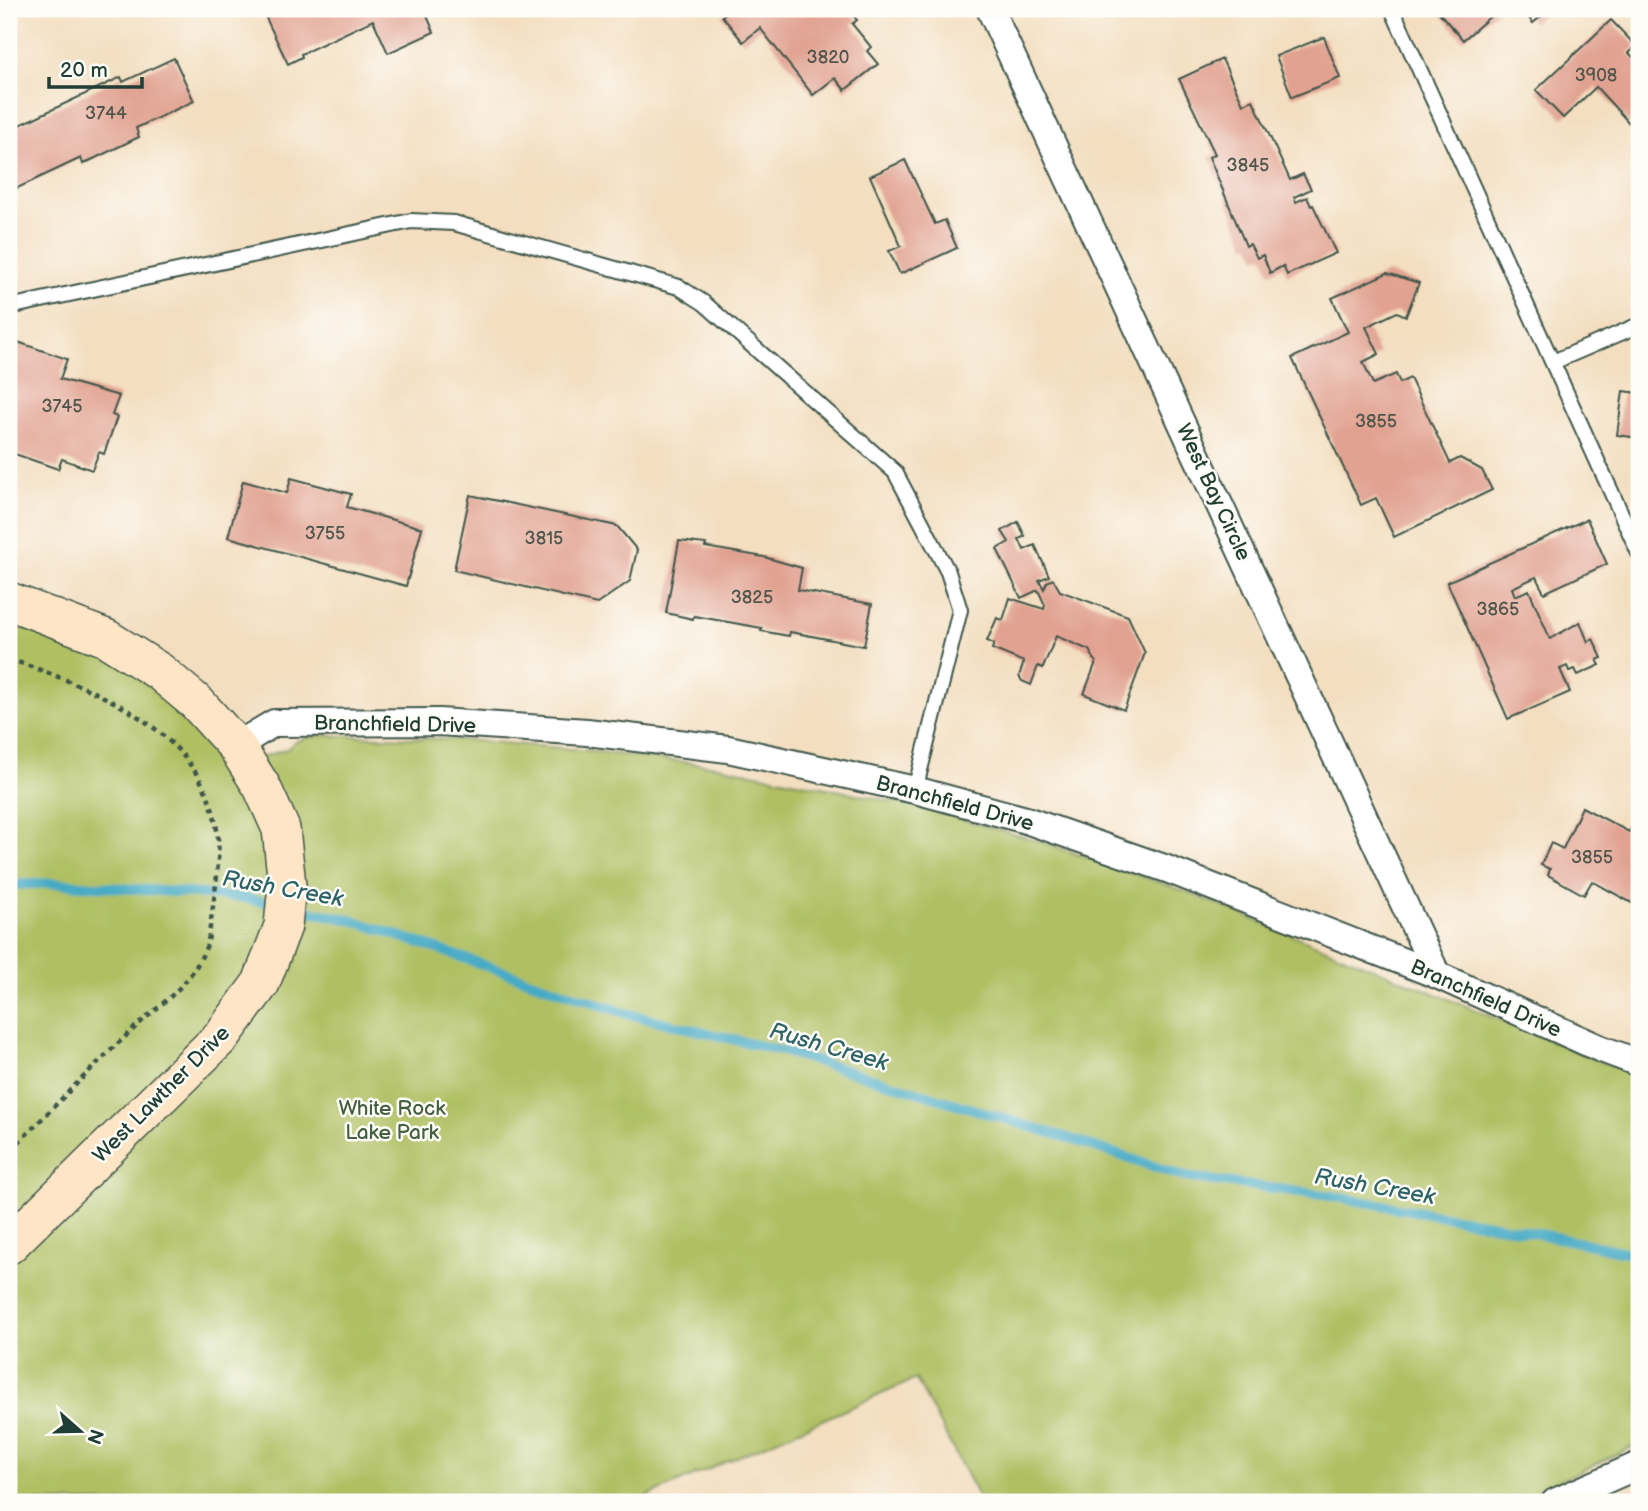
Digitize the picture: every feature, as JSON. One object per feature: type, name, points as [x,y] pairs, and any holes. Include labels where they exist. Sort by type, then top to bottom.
[{"type":"street","name":"West Bay Circle","points":[[990,9],[1437,975]]},
{"type":"street","name":"West Lawther Drive","points":[[9,601],[106,638],[160,672],[197,703],[236,746],[262,788],[281,829],[287,885],[283,926],[261,983],[222,1036],[9,1245]]},
{"type":"street","name":"Branchfield Drive","points":[[236,746],[274,723],[439,722],[587,732],[728,749],[915,790],[1026,820],[1154,864],[1437,975],[1599,1048],[1639,1063]]},
{"type":"street","points":[[1555,1502],[1639,1465]]},
{"type":"lane","points":[[1392,9],[1639,553]]},
{"type":"lane","points":[[9,307],[411,221],[454,223],[678,287],[704,303],[895,471],[948,572],[960,610],[915,790]]},
{"type":"lane","points":[[1553,362],[1639,325]]},
{"type":"path","points":[[9,659],[94,692],[126,708],[160,730],[190,764],[209,799],[217,829],[218,848],[208,942],[204,955],[188,982],[128,1034],[9,1152]]},
{"type":"green space","name":"White Rock Lake Park","points":[[9,612],[84,644],[157,684],[236,765],[287,749],[306,738],[323,735],[468,740],[718,766],[915,806],[1045,843],[1190,893],[1639,1077],[1639,1444],[1514,1502],[981,1502],[916,1379],[634,1502],[9,1502]]},
{"type":"building","points":[[280,9],[424,9],[434,32],[388,53],[373,20],[301,54],[302,57],[288,64],[265,16]]},
{"type":"building","points":[[731,9],[848,9],[857,20],[852,24],[871,47],[867,51],[878,64],[845,90],[835,78],[813,95],[760,28],[743,42],[722,16]]},
{"type":"building","points":[[1436,9],[1499,9],[1463,40]]},
{"type":"building","points":[[1521,9],[1550,9],[1533,23]]},
{"type":"building","points":[[1611,20],[1636,46],[1629,53],[1639,63],[1639,120],[1632,126],[1596,87],[1563,118],[1536,90]]},
{"type":"building","points":[[1324,37],[1340,78],[1292,97],[1276,56]]},
{"type":"building","points":[[174,58],[194,101],[136,128],[139,137],[83,164],[81,158],[9,192],[9,130],[121,77],[123,82]]},
{"type":"building","points":[[1222,59],[1243,104],[1253,100],[1290,180],[1303,174],[1311,189],[1294,197],[1296,202],[1307,197],[1336,253],[1287,275],[1283,266],[1270,273],[1263,255],[1257,258],[1250,244],[1246,246],[1209,157],[1215,154],[1179,79]]},
{"type":"building","points":[[905,160],[935,224],[945,220],[957,248],[900,274],[889,251],[901,246],[870,176]]},
{"type":"building","points":[[1387,273],[1419,283],[1406,316],[1397,312],[1366,327],[1379,354],[1363,362],[1373,384],[1396,374],[1400,383],[1410,378],[1450,463],[1460,458],[1482,470],[1492,490],[1394,537],[1376,498],[1361,505],[1292,358],[1348,332],[1332,298]]},
{"type":"building","points":[[9,339],[67,359],[60,379],[119,396],[112,415],[117,417],[104,454],[99,452],[92,470],[62,459],[58,469],[9,452]]},
{"type":"building","points":[[1623,391],[1639,393],[1639,438],[1617,435]]},
{"type":"building","points":[[291,478],[351,494],[347,507],[422,528],[406,586],[228,537],[243,481],[287,493]]},
{"type":"building","points":[[470,495],[617,526],[637,550],[630,581],[597,604],[454,570]]},
{"type":"building","points":[[1587,519],[1607,564],[1544,593],[1536,577],[1512,588],[1515,596],[1529,590],[1550,639],[1580,622],[1588,642],[1593,639],[1602,658],[1597,660],[1600,665],[1578,675],[1575,669],[1569,671],[1567,666],[1560,669],[1570,692],[1508,719],[1447,582]]},
{"type":"building","points":[[1018,522],[1025,536],[1019,539],[1024,550],[1035,545],[1049,576],[1039,580],[1044,589],[1047,582],[1053,579],[1060,591],[1128,616],[1145,653],[1124,710],[1084,694],[1096,662],[1089,650],[1056,636],[1043,668],[1038,666],[1031,685],[1022,681],[1019,676],[1024,662],[992,649],[994,644],[987,641],[997,618],[1003,620],[1010,598],[1044,609],[1045,605],[1038,590],[1021,598],[997,549],[1009,542],[1002,531]]},
{"type":"building","points":[[679,541],[706,544],[705,547],[764,557],[802,568],[798,590],[872,604],[864,646],[790,632],[789,636],[761,631],[762,628],[666,613]]},
{"type":"building","points":[[1582,807],[1629,832],[1637,816],[1639,818],[1639,907],[1592,881],[1584,895],[1548,875],[1550,869],[1541,865],[1551,843],[1563,849]]},
{"type":"waterway","name":"Rush Creek","points":[[9,885],[55,883],[240,897],[352,920],[625,1013],[786,1052],[1071,1139],[1185,1177],[1331,1196],[1511,1228],[1639,1255]]}]
